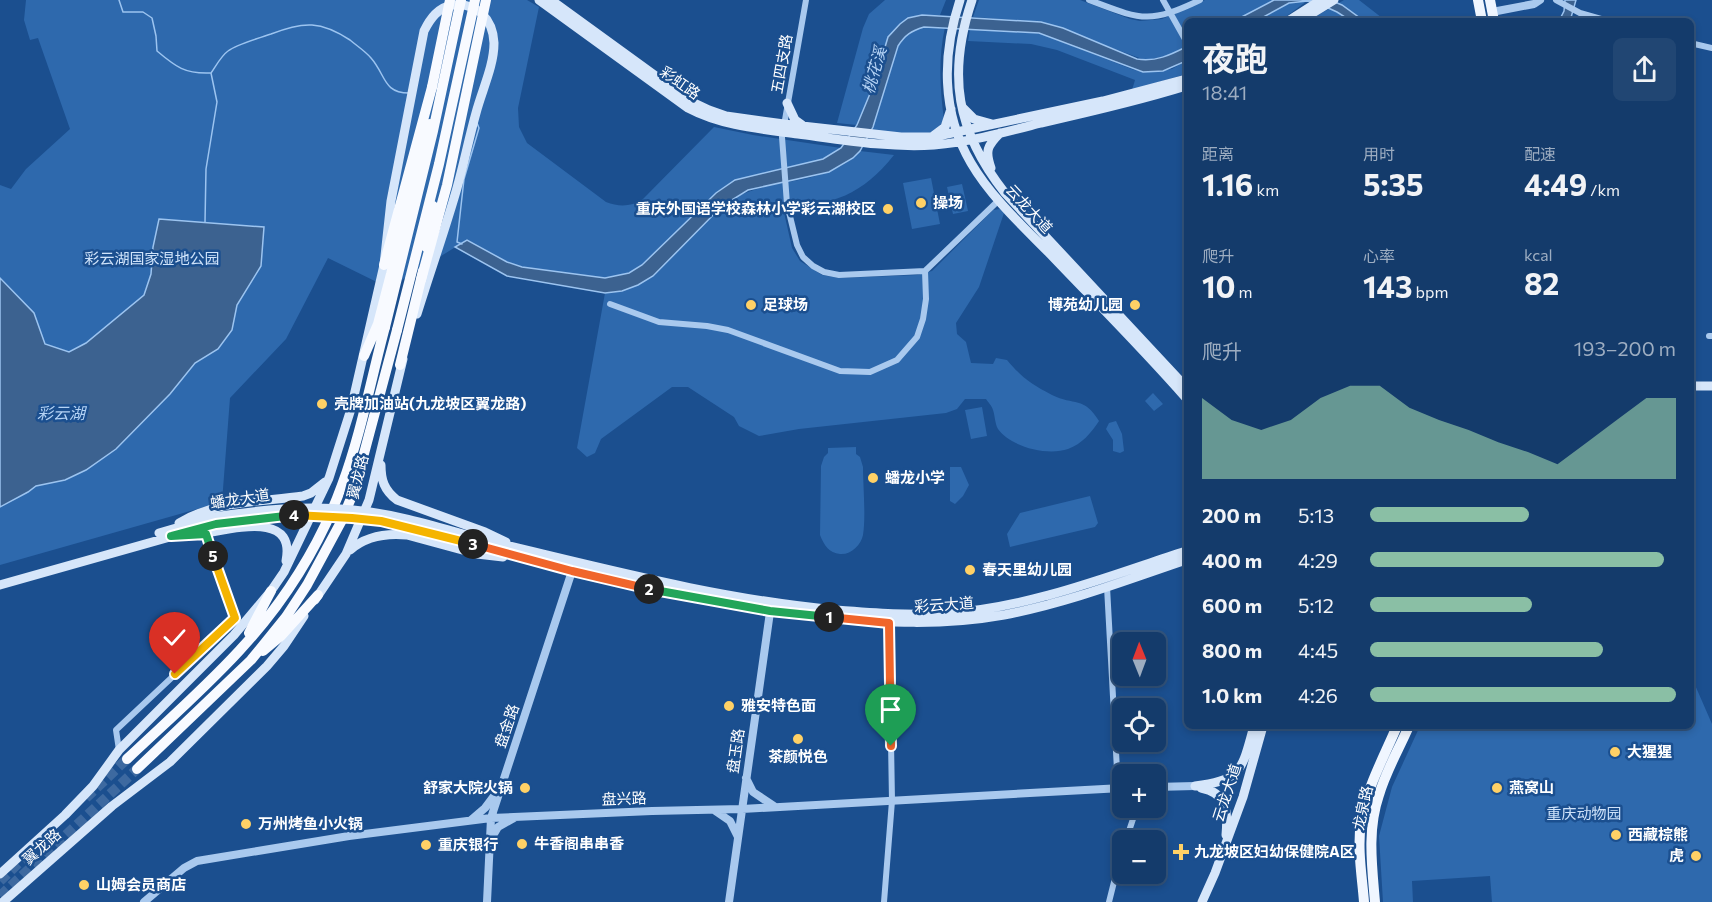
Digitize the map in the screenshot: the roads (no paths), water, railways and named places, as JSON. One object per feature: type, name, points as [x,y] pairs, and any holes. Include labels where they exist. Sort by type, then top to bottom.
[{"type":"highway","points":[[384,265],[432,87],[450,0]]},
{"type":"highway","name":"翼龙路","points":[[127,759],[240,651],[276,608],[296,578],[328,519],[352,456],[381,325],[433,131],[461,0]]},
{"type":"highway","name":"翼龙路","points":[[138,769],[251,660],[286,617],[307,585],[341,522],[405,331],[475,0]]},
{"type":"highway","points":[[400,365],[405,331],[447,185],[486,0]]},
{"type":"highway","points":[[421,280],[439,164]]},
{"type":"highway","points":[[364,356],[381,325]]},
{"type":"highway","points":[[240,651],[271,591]]},
{"type":"highway","points":[[251,660],[275,642],[318,595]]},
{"type":"main road","name":"彩虹路","points":[[539,0],[697,113],[724,122],[783,131],[827,134]]},
{"type":"main road","name":"彩虹路","points":[[552,0],[690,101],[726,116],[783,131],[807,127],[827,134]]},
{"type":"main road","points":[[1303,17],[1321,0]]},
{"type":"main road","points":[[1303,17],[1334,0]]},
{"type":"main road","points":[[1478,0],[1481,18]]},
{"type":"main road","points":[[1490,0],[1493,16]]},
{"type":"main road","name":"云龙大道","points":[[960,2],[950,33],[947,73],[951,109],[965,136],[996,182],[1183,379]]},
{"type":"main road","name":"云龙大道","points":[[971,3],[958,56],[961,105],[971,162],[999,200],[1184,393]]},
{"type":"main road","name":"翼龙路","points":[[0,874],[65,815],[93,786],[119,750],[234,635],[284,572],[329,478],[341,446],[384,265],[391,201],[424,31],[429,20],[438,11],[448,6],[470,7],[483,12],[488,21],[494,42],[492,58],[476,111],[458,186],[405,331]]},
{"type":"main road","points":[[965,136],[994,125],[1103,101],[1184,80]]},
{"type":"main road","points":[[827,134],[900,141],[933,141],[1001,133],[1184,87]]},
{"type":"main road","points":[[787,104],[795,120],[807,127]]},
{"type":"main road","points":[[961,105],[974,119],[994,125]]},
{"type":"main road","points":[[933,141],[945,127],[951,109]]},
{"type":"main road","points":[[996,182],[987,157],[987,149],[1001,133]]},
{"type":"main road","points":[[933,141],[956,149],[971,162]]},
{"type":"main road","name":"翼龙路","points":[[3,902],[79,834],[178,754],[267,666],[284,646],[346,554],[369,501],[400,365]]},
{"type":"main road","points":[[1694,380],[1712,381]]},
{"type":"main road","points":[[1694,386],[1712,386]]},
{"type":"main road","points":[[380,451],[382,482],[397,500],[485,532],[521,549]]},
{"type":"main road","points":[[169,533],[191,516],[208,509],[303,496],[311,493],[329,478]]},
{"type":"main road","name":"蟠龙大道","points":[[0,578],[215,520],[261,510],[294,508],[353,510],[433,525],[487,545]]},
{"type":"main road","points":[[169,533],[206,534],[257,526],[278,530],[283,534],[287,547],[284,572]]},
{"type":"main road","name":"蟠龙大道","points":[[0,585],[169,533]]},
{"type":"main road","points":[[346,554],[364,540],[384,534],[397,534],[477,554],[526,559]]},
{"type":"main road","name":"彩云大道","points":[[487,545],[521,549],[573,567],[665,593],[889,623],[949,622],[1034,609],[1184,561]]},
{"type":"main road","name":"彩云大道","points":[[487,545],[526,559],[573,567]]},
{"type":"main road","name":"彩云大道","points":[[770,607],[888,614],[949,613],[1041,598],[1184,552]]},
{"type":"main road","name":"云龙大道","points":[[1195,786],[1215,784],[1233,776],[1243,763],[1253,729]]},
{"type":"main road","name":"云龙大道","points":[[1202,902],[1243,797],[1262,729]]},
{"type":"main road","name":"龙泉路","points":[[1364,902],[1359,850],[1361,822],[1369,792],[1396,729]]},
{"type":"main road","name":"龙泉路","points":[[1375,902],[1371,849],[1372,824],[1378,795],[1408,729]]},
{"type":"main road","points":[[1195,786],[1206,789],[1224,801],[1227,819],[1224,849]]},
{"type":"street","name":"五四支路","points":[[806,0],[783,131],[787,204],[797,245],[803,257],[824,272],[839,275],[924,271]]},
{"type":"street","points":[[1089,0],[1131,16],[1152,17],[1171,14],[1200,0]]},
{"type":"street","points":[[1163,0],[1184,37]]},
{"type":"street","points":[[1493,16],[1534,4],[1540,0]]},
{"type":"street","points":[[1556,0],[1580,13],[1598,18]]},
{"type":"street","points":[[1694,44],[1712,48]]},
{"type":"street","points":[[610,304],[659,322],[728,330],[840,371],[870,372],[897,360],[917,337],[923,320],[926,298],[924,271],[999,200]]},
{"type":"street","points":[[119,750],[116,730],[235,618],[206,534]]},
{"type":"street","name":"盘金路","points":[[487,902],[491,818],[573,567]]},
{"type":"street","points":[[1107,586],[1118,764]]},
{"type":"street","name":"盘玉路","points":[[729,902],[770,607]]},
{"type":"street","points":[[884,902],[892,801],[889,623]]},
{"type":"street","points":[[746,778],[753,792],[775,806]]},
{"type":"street","points":[[1166,787],[1195,786]]},
{"type":"street","points":[[470,821],[485,808],[500,787]]},
{"type":"street","name":"盘兴路","points":[[144,902],[184,868],[197,861],[349,836],[491,818],[742,809],[1112,788]]},
{"type":"street","points":[[714,810],[730,821],[738,838]]},
{"type":"street","points":[[490,841],[498,827],[517,816]]},
{"type":"street","points":[[1110,902],[1114,884]]},
{"type":"water","points":[[1274,0],[1330,0],[1342,5],[1360,18],[1346,18],[1315,2],[1307,1],[1289,3],[1262,18],[1240,18]]},
{"type":"water","points":[[1565,0],[1576,0],[1571,18],[1560,18]]},
{"type":"water","points":[[922,15],[1041,22],[1063,28],[1137,59],[1157,59],[1184,48],[1184,62],[1163,71],[1143,72],[1039,33],[924,27],[909,34],[898,46],[873,127],[860,151],[853,158],[829,172],[748,190],[722,206],[653,276],[638,285],[622,291],[605,293],[507,276],[455,247],[467,240],[507,262],[522,267],[605,278],[629,273],[642,265],[716,193],[735,180],[823,159],[841,148],[857,125],[874,84],[888,37],[908,18]]},
{"type":"water","name":"彩云湖","points":[[159,219],[264,227],[261,266],[237,305],[232,330],[218,349],[195,363],[170,394],[116,449],[86,470],[65,480],[36,486],[0,507],[0,278],[34,313],[45,344],[69,352],[86,343],[144,295],[151,274],[153,247]]},
{"type":"waterway","points":[[119,0],[123,12],[143,12],[152,18],[157,51],[164,57],[187,71],[210,73]]},
{"type":"waterway","points":[[205,222],[206,169],[217,102],[211,73],[232,48],[293,27],[321,26],[340,34],[364,51],[394,90],[409,93]]},
{"type":"waterway","points":[[462,244],[457,242],[464,179],[479,128],[477,123]]},
{"type":"tunnel","points":[[86,798],[127,759]]},
{"type":"tunnel","points":[[0,896],[137,769]]},
{"type":"tunnel","points":[[0,881],[27,855]]},
{"type":"place","name":"操场","points":[[921,203]]},
{"type":"place","name":"重庆外国语学校森林小学彩云湖校区","points":[[888,209]]},
{"type":"place","name":"足球场","points":[[751,305]]},
{"type":"place","name":"博苑幼儿园","points":[[1135,305]]},
{"type":"place","name":"壳牌加油站(九龙坡区翼龙路)","points":[[322,404]]},
{"type":"place","name":"蟠龙小学","points":[[873,478]]},
{"type":"place","name":"春天里幼儿园","points":[[970,570]]},
{"type":"place","name":"雅安特色面","points":[[729,706]]},
{"type":"place","name":"茶颜悦色","points":[[798,739]]},
{"type":"place","name":"大猩猩","points":[[1615,752]]},
{"type":"place","name":"舒家大院火锅","points":[[525,788]]},
{"type":"place","name":"燕窝山","points":[[1497,788]]},
{"type":"place","name":"万州烤鱼小火锅","points":[[246,824]]},
{"type":"place","name":"西藏棕熊","points":[[1616,835]]},
{"type":"place","name":"牛香阁串串香","points":[[522,844]]},
{"type":"place","name":"重庆银行","points":[[426,845]]},
{"type":"place","name":"九龙坡区妇幼保健院A区","points":[[1181,852]]},
{"type":"place","name":"虎","points":[[1696,856]]},
{"type":"place","name":"山姆会员商店","points":[[84,885]]},
{"type":"water label","name":"桃花溪","points":[[874,70]]},
{"type":"park label","name":"彩云湖国家湿地公园","points":[[152,259]]},
{"type":"park label","name":"重庆动物园","points":[[1584,814]]}]
